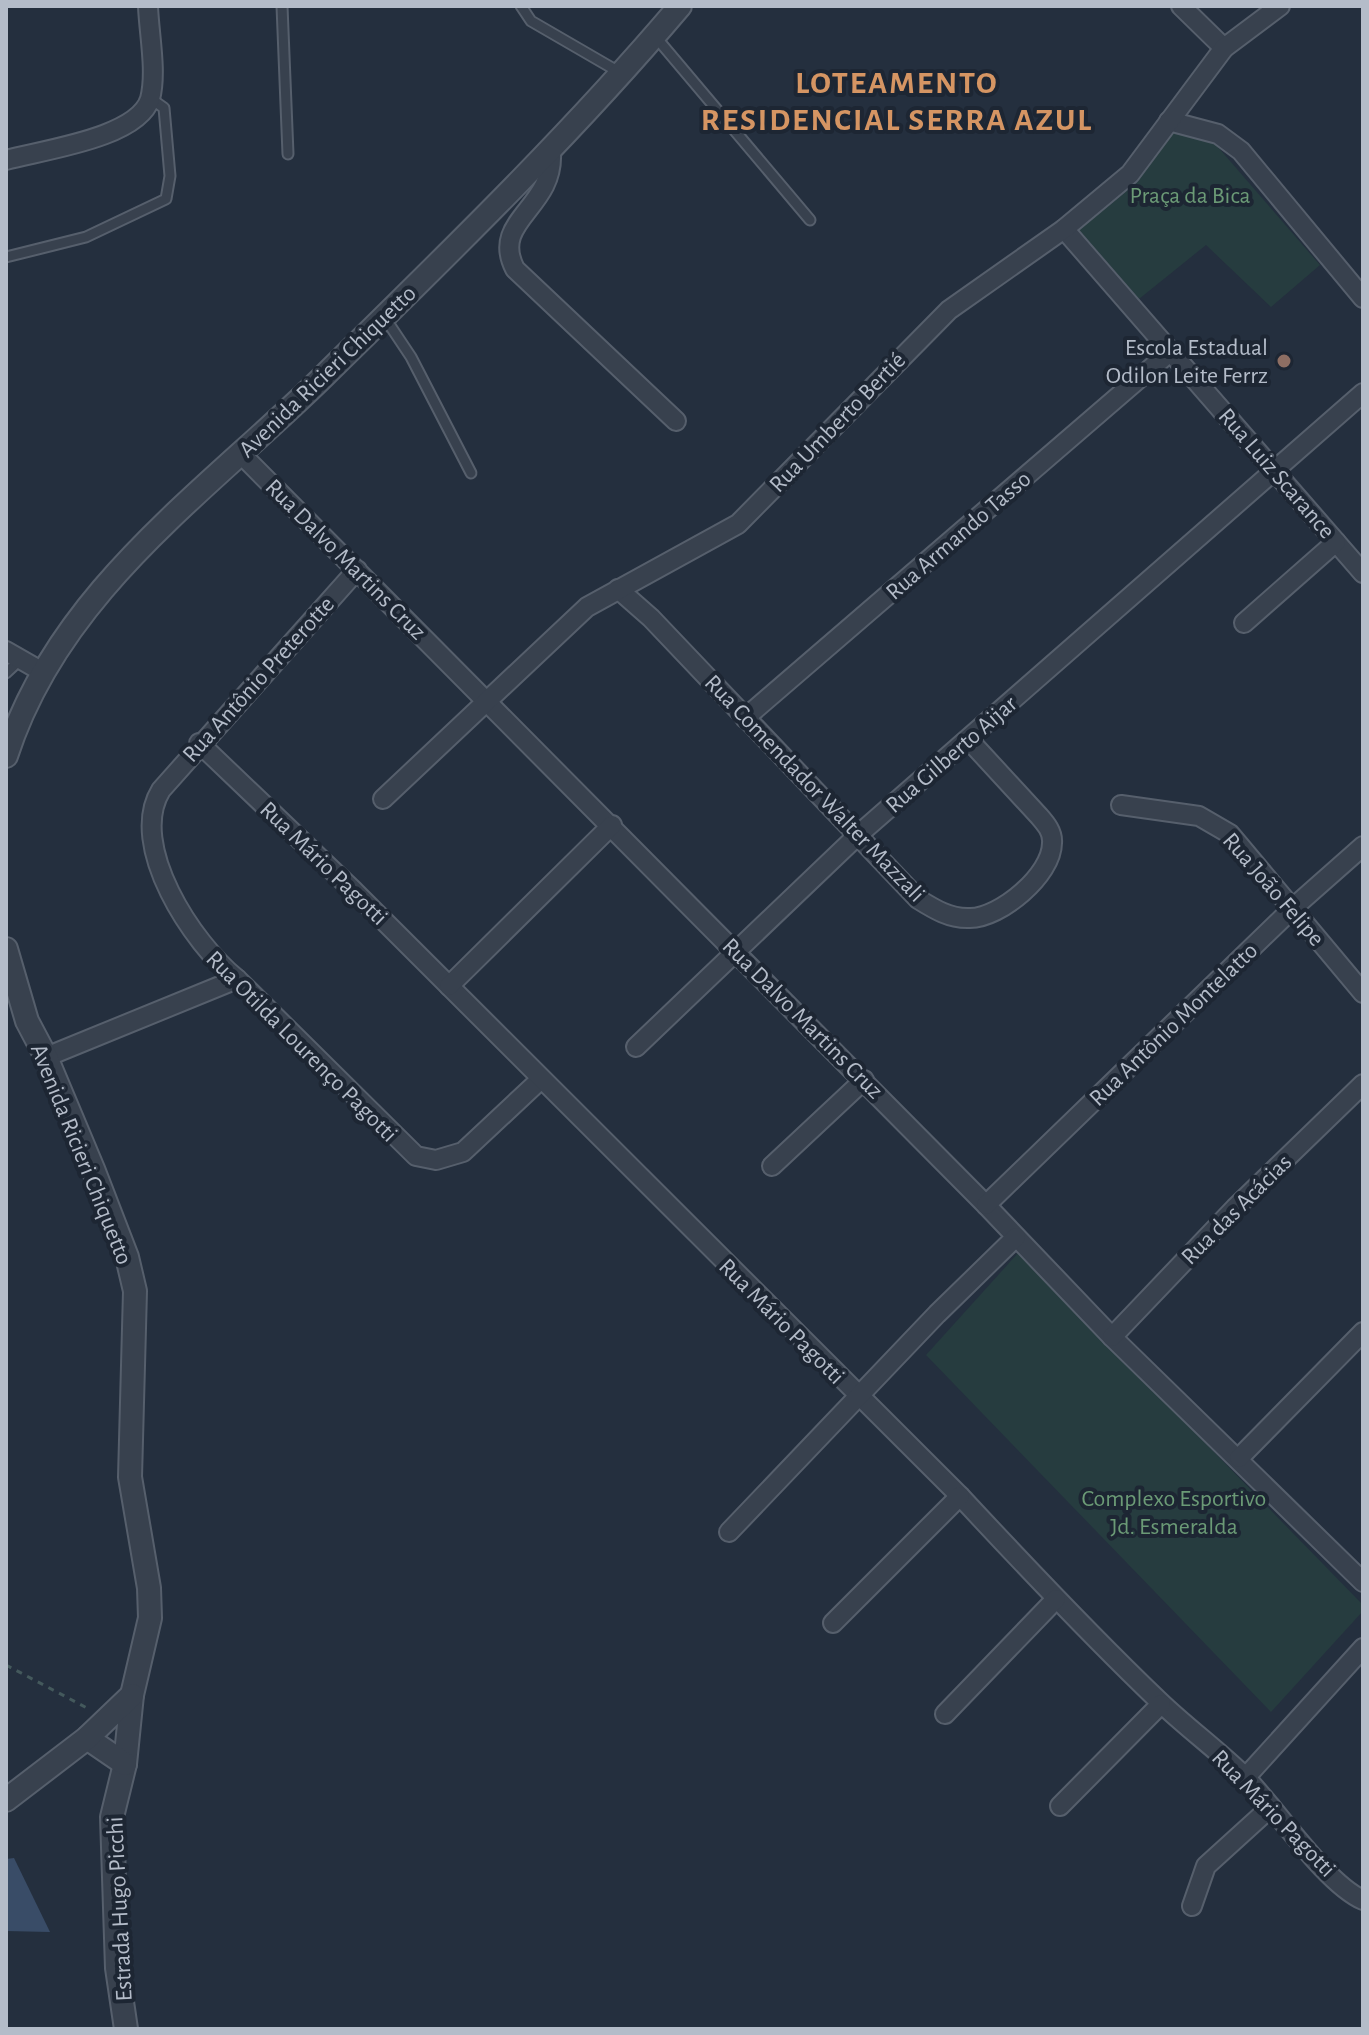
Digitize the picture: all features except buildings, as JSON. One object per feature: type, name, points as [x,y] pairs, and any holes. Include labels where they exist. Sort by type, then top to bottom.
[{"type":"street","points":[[6,160],[122,129],[140,118],[150,98],[148,6]]},
{"type":"street","name":"Avenida Ricieri Chiquetto","points":[[6,756],[41,671],[107,581],[165,521],[242,455],[551,153],[680,6]]},
{"type":"street","points":[[1181,6],[1224,48]]},
{"type":"street","name":"Rua Umberto Bertié","points":[[383,799],[587,607],[738,524],[949,310],[1064,229],[1130,174],[1224,48],[1280,6]]},
{"type":"street","points":[[1169,121],[1218,134],[1241,151],[1363,298]]},
{"type":"street","points":[[551,153],[546,188],[512,229],[509,258],[515,269],[676,421]]},
{"type":"street","name":"Rua Luiz Scarance","points":[[1064,229],[1363,573]]},
{"type":"street","name":"Rua Armando Tasso","points":[[745,718],[1171,351]]},
{"type":"street","name":"Rua Gilberto Aijar","points":[[636,1047],[858,835],[1363,393]]},
{"type":"street","name":"Rua Dalvo Martins Cruz","points":[[242,455],[864,1080],[1112,1337],[1363,1582]]},
{"type":"street","points":[[1244,623],[1336,542]]},
{"type":"street","name":"Rua Antônio Preterotte","points":[[161,790],[199,743],[357,570]]},
{"type":"street","name":"Rua Comendador Walter Mazzali","points":[[618,589],[651,618],[918,899],[944,914],[968,918],[989,915],[1009,904],[1029,885],[1051,853],[1053,841],[1039,816],[969,740]]},
{"type":"street","points":[[13,655],[41,671]]},
{"type":"street","name":"Rua Mário Pagotti","points":[[199,743],[449,986],[960,1496],[1056,1599],[1161,1704],[1245,1778],[1335,1877],[1363,1900]]},
{"type":"street","name":"Rua Otilda Lourenço Pagotti","points":[[161,790],[150,815],[154,849],[196,939],[212,959],[237,979],[416,1156],[436,1160],[463,1152],[540,1080]]},
{"type":"street","name":"Rua João Felipe","points":[[1121,805],[1199,816],[1230,834],[1363,993]]},
{"type":"street","points":[[449,986],[612,825]]},
{"type":"street","name":"Rua Antônio Montelatto","points":[[986,1205],[1294,907],[1363,846]]},
{"type":"street","name":"Avenida Ricieri Chiquetto","points":[[6,949],[27,1021],[46,1057],[110,1212],[135,1291],[130,1477],[146,1563],[150,1618],[132,1695]]},
{"type":"street","points":[[46,1057],[237,979]]},
{"type":"street","points":[[772,1166],[864,1080]]},
{"type":"street","name":"Rua das Acácias","points":[[1112,1337],[1235,1208],[1363,1084]]},
{"type":"street","points":[[729,1532],[937,1314],[1016,1237]]},
{"type":"street","points":[[1239,1458],[1363,1332]]},
{"type":"street","points":[[833,1623],[960,1496]]},
{"type":"street","points":[[945,1714],[1056,1599]]},
{"type":"street","points":[[1245,1778],[1363,1648]]},
{"type":"street","points":[[6,1800],[87,1738],[132,1695]]},
{"type":"street","name":"Estrada Hugo Picchi","points":[[126,2029],[117,1968],[112,1817],[125,1764],[132,1695]]},
{"type":"street","points":[[1060,1806],[1161,1704]]},
{"type":"street","points":[[87,1738],[125,1764]]},
{"type":"street","points":[[1192,1906],[1206,1866],[1271,1807]]},
{"type":"lane","points":[[282,6],[288,154]]},
{"type":"lane","points":[[521,6],[531,21],[620,73]]},
{"type":"lane","points":[[654,35],[810,220]]},
{"type":"lane","points":[[6,257],[86,237],[166,199],[170,176],[164,108],[150,98]]},
{"type":"lane","points":[[383,316],[411,357],[471,473]]},
{"type":"lane","points":[[6,673],[13,655]]},
{"type":"path","points":[[6,1665],[107,1719]]},
{"type":"green space","name":"Praça da Bica","points":[[1173,132],[1211,139],[1320,265],[1271,307],[1206,245],[1139,299],[1079,230],[1133,186]]},
{"type":"green space","name":"Complexo Esportivo Jd. Esmeralda","points":[[1019,1252],[1363,1605],[1363,1611],[1271,1712],[926,1355]]},
{"type":"water","points":[[14,1858],[50,1932],[6,1931],[6,1859]]},
{"type":"place","name":"Escola Estadual Odilon Leite Ferrz","points":[[1284,361]]},
{"type":"district","name":"LOTEAMENTO RESIDENCIAL SERRA AZUL","points":[[897,100]]}]
